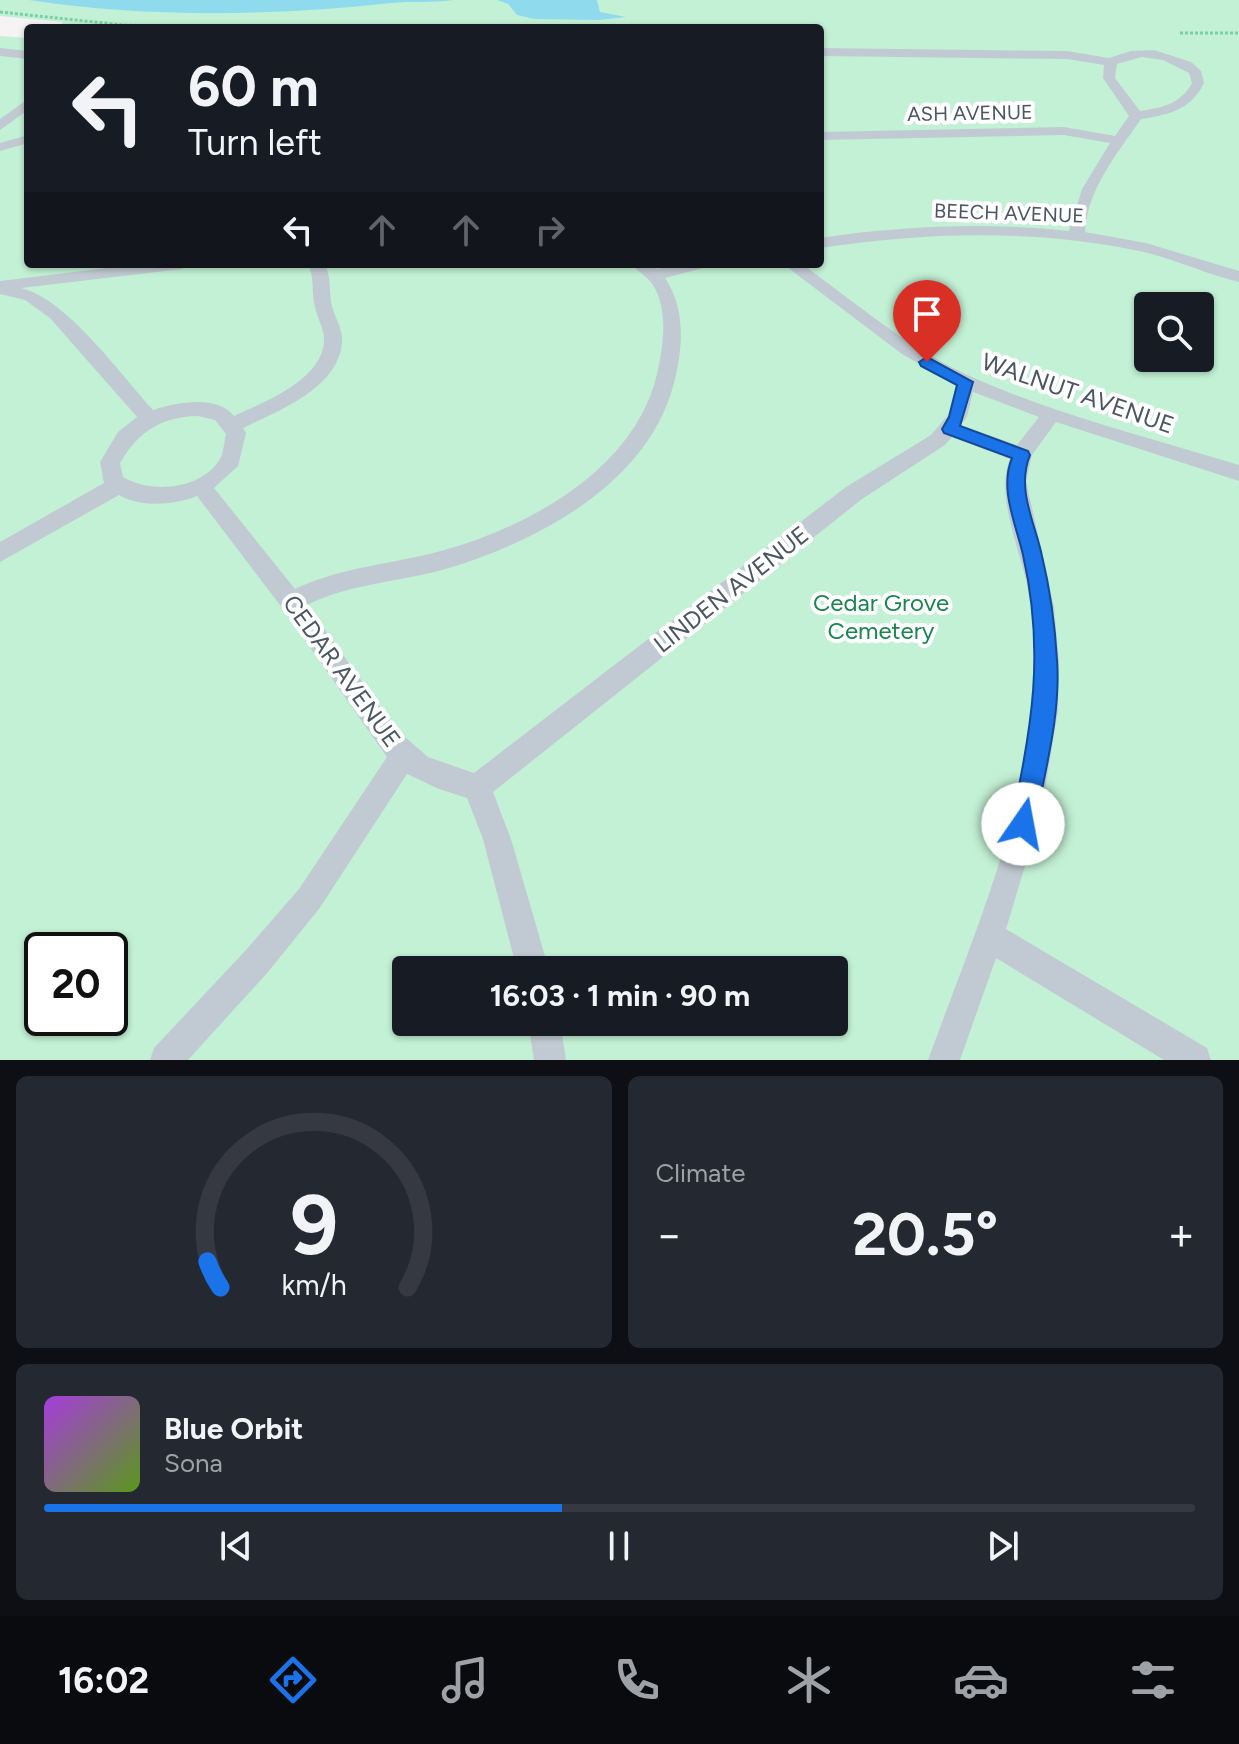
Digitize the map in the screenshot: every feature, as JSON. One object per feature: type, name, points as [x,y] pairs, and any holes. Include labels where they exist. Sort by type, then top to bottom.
[{"type":"lane","points":[[0,52],[24,55]]},
{"type":"lane","points":[[824,52],[1067,55],[1111,62],[1127,54],[1160,56],[1189,66],[1198,76],[1196,90],[1182,105],[1136,116],[1083,203],[1077,221],[1077,235]]},
{"type":"lane","points":[[1111,62],[1109,78],[1136,116]]},
{"type":"lane","points":[[0,126],[24,106]]},
{"type":"lane","name":"ASH AVENUE","points":[[824,136],[1064,131],[1120,141]]},
{"type":"lane","points":[[0,147],[24,140]]},
{"type":"lane","name":"BEECH AVENUE","points":[[824,243],[929,233],[1077,235],[1174,255],[1239,277]]},
{"type":"lane","points":[[0,287],[150,268]]},
{"type":"lane","points":[[232,425],[300,389],[324,367],[333,343],[321,301],[323,277],[318,268]]},
{"type":"lane","name":"WALNUT AVENUE","points":[[796,268],[908,350],[966,382],[1052,414],[1239,473]]},
{"type":"lane","points":[[291,602],[334,582],[442,561],[497,541],[551,512],[616,463],[646,429],[655,410],[671,348],[672,310],[662,284],[647,270]]},
{"type":"lane","points":[[0,287],[31,296],[50,308],[150,419]]},
{"type":"lane","points":[[966,382],[957,417],[950,429],[1022,455]]},
{"type":"lane","points":[[198,409],[222,415],[232,425],[237,439],[234,454],[223,468],[200,485],[183,492],[154,498],[132,494],[118,485],[110,471],[113,454],[129,433],[150,419],[177,410],[198,409]]},
{"type":"lane","points":[[944,1060],[1018,844],[1041,736],[1047,662],[1040,598],[1016,495],[1017,468],[1022,455],[1052,414]]},
{"type":"lane","name":"LINDEN AVENUE","points":[[477,787],[854,493],[925,449],[950,429]]},
{"type":"lane","points":[[0,553],[118,485]]},
{"type":"lane","name":"CEDAR AVENUE","points":[[200,485],[404,756],[431,775],[477,787]]},
{"type":"lane","points":[[166,1060],[275,941],[310,898],[371,800],[404,756]]},
{"type":"lane","points":[[477,787],[497,839],[529,956]]},
{"type":"lane","points":[[987,935],[1195,1060]]},
{"type":"lane","points":[[546,1036],[550,1060]]},
{"type":"path","points":[[0,12],[114,24]]},
{"type":"green space","name":"Cedar Grove Cemetery","points":[[0,0],[1239,0],[1239,1060],[0,1060],[0,36],[24,38],[24,268],[824,268],[824,24],[61,24],[63,22],[0,16]]},
{"type":"water","points":[[29,0],[453,0],[301,11],[210,13],[119,10]]},
{"type":"water","points":[[497,0],[597,0],[600,12],[626,17],[599,20],[534,19],[517,15],[508,4]]},
{"type":"route","points":[[927,362],[966,382],[957,417],[950,429],[1022,455],[1017,468],[1016,495],[1033,558],[1047,662],[1041,736],[1023,824]]}]
